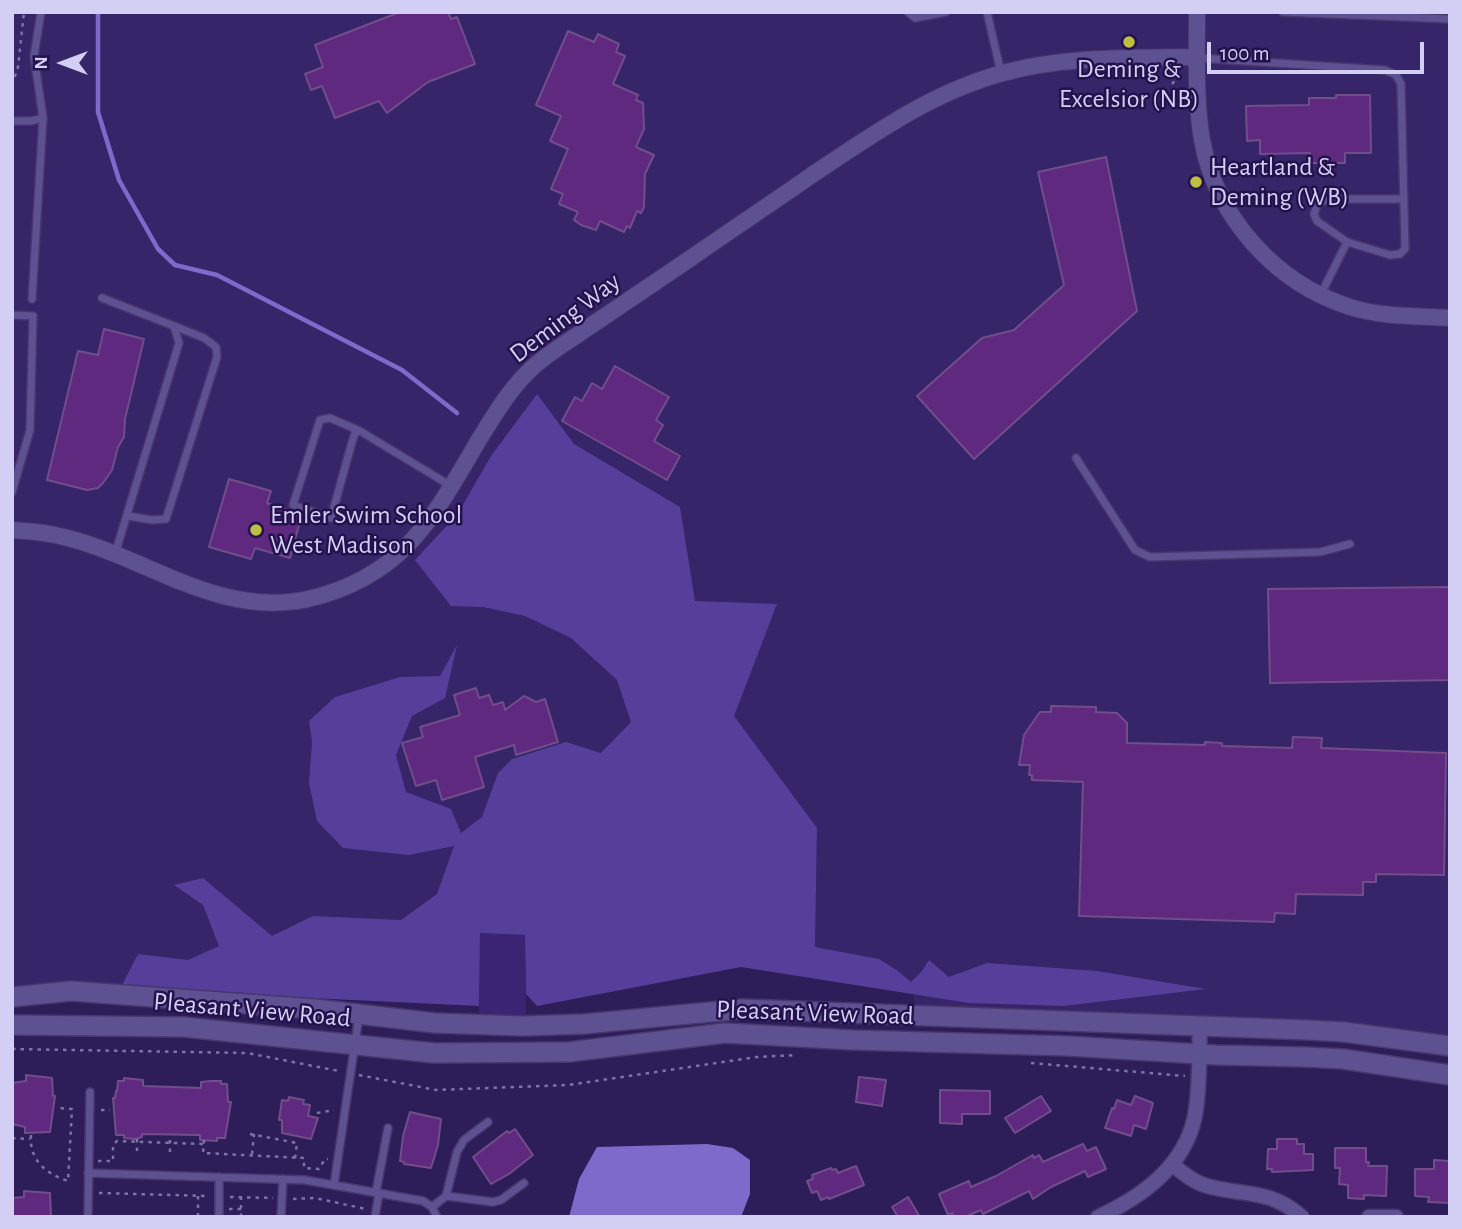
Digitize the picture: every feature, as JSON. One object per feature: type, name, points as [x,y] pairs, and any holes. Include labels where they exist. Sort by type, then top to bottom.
[{"type":"main road","name":"Pleasant View Road","points":[[12,997],[71,991],[315,1009],[435,1023],[534,1025],[584,1024],[742,1009],[1344,1032],[1450,1046]]},
{"type":"main road","name":"Pleasant View Road","points":[[12,1025],[184,1027],[434,1053],[569,1052],[725,1033],[1343,1059],[1450,1074]]},
{"type":"street","points":[[1197,12],[1202,141],[1211,171],[1237,226],[1275,265],[1321,295],[1352,308],[1385,314],[1450,318]]},
{"type":"street","name":"Deming Way","points":[[12,530],[69,538],[217,596],[258,603],[307,599],[349,586],[367,578],[393,559],[423,530],[498,408],[531,369],[908,112],[950,92],[1001,74],[1062,61],[1197,57]]},
{"type":"street","points":[[1098,1217],[1124,1205],[1159,1180],[1172,1164],[1193,1123],[1200,1027]]},
{"type":"street","points":[[1172,1164],[1202,1184],[1261,1193],[1288,1206],[1302,1217]]},
{"type":"street","points":[[1369,1217],[1396,1217]]},
{"type":"lane","points":[[32,299],[43,118],[34,56],[41,12]]},
{"type":"lane","points":[[908,12],[915,18],[946,12]]},
{"type":"lane","points":[[987,12],[1001,74]]},
{"type":"lane","points":[[1283,12],[1405,15],[1450,19]]},
{"type":"lane","points":[[1197,57],[1385,70],[1396,75],[1401,84],[1404,199],[1405,249],[1400,254],[1390,255],[1347,242],[1317,221],[1314,214],[1317,205],[1327,199],[1404,199]]},
{"type":"lane","points":[[12,121],[43,118]]},
{"type":"lane","points":[[1321,295],[1347,242]]},
{"type":"lane","points":[[102,298],[204,338],[216,347],[218,357],[166,519],[128,516]]},
{"type":"lane","points":[[12,315],[33,316],[30,430],[12,492]]},
{"type":"lane","points":[[115,555],[179,343],[174,326]]},
{"type":"lane","points":[[360,431],[355,433],[352,442],[331,518],[293,505],[320,420],[330,418],[360,431],[451,487]]},
{"type":"lane","points":[[1076,458],[1135,550],[1150,557],[1320,552],[1350,544]]},
{"type":"lane","points":[[334,1185],[359,1015]]},
{"type":"lane","points":[[88,1217],[90,1093]]},
{"type":"lane","points":[[432,1207],[446,1196],[457,1152],[464,1140],[488,1122]]},
{"type":"lane","points":[[375,1214],[388,1128]]},
{"type":"lane","points":[[88,1173],[283,1179],[334,1185],[423,1201],[432,1207],[437,1217]]},
{"type":"lane","points":[[219,1177],[219,1217]]},
{"type":"lane","points":[[281,1217],[283,1179]]},
{"type":"lane","points":[[446,1196],[492,1202],[501,1200],[524,1183]]},
{"type":"path","points":[[12,85],[18,67],[24,12]]},
{"type":"path","points":[[1172,84],[1178,77]]},
{"type":"path","points":[[12,1049],[247,1053],[341,1071]]},
{"type":"path","points":[[359,1075],[436,1090],[568,1085],[757,1057],[805,1055]]},
{"type":"path","points":[[1030,1063],[1198,1078]]},
{"type":"path","points":[[12,1138],[31,1137],[33,1154],[40,1165],[50,1174],[68,1181],[72,1109],[59,1108]]},
{"type":"path","points":[[98,1110],[110,1110]]},
{"type":"path","points":[[317,1113],[335,1110]]},
{"type":"path","points":[[252,1154],[252,1134],[297,1143],[295,1158]]},
{"type":"path","points":[[97,1161],[113,1161],[114,1142],[137,1140],[204,1142],[204,1153],[304,1158],[304,1168],[319,1169],[325,1159],[328,1159]]},
{"type":"path","points":[[136,1150],[137,1140]]},
{"type":"path","points":[[170,1141],[170,1153]]},
{"type":"path","points":[[99,1193],[210,1196]]},
{"type":"path","points":[[198,1196],[198,1217]]},
{"type":"path","points":[[229,1197],[315,1198],[375,1214]]},
{"type":"path","points":[[241,1197],[241,1217]]},
{"type":"path","points":[[229,1209],[241,1209]]},
{"type":"shaded area","points":[[12,12],[1450,12],[1450,1046],[1218,1028],[1197,1015],[951,1009],[915,1005],[911,983],[815,947],[817,828],[471,870],[401,920],[318,935],[232,1007],[12,992]]},
{"type":"shaded area","points":[[537,394],[574,444],[680,507],[695,601],[777,604],[734,716],[817,828],[815,947],[879,959],[911,982],[929,960],[949,977],[987,963],[1097,971],[1206,989],[1064,1006],[969,1003],[741,967],[537,1006],[526,994],[525,935],[480,933],[479,1006],[120,989],[138,954],[188,960],[219,946],[203,905],[174,885],[203,878],[272,936],[313,916],[401,920],[437,894],[454,846],[409,855],[343,848],[317,821],[309,783],[312,742],[309,721],[335,697],[400,677],[440,676],[457,645],[445,698],[412,716],[396,755],[406,792],[451,809],[461,833],[482,817],[498,773],[512,759],[566,742],[601,753],[631,722],[617,680],[571,638],[525,616],[483,607],[451,606],[415,560],[457,515],[491,456]]},
{"type":"shaded area","points":[[480,933],[525,935],[526,1018],[479,1016]]},
{"type":"shaded area","points":[[707,1144],[733,1148],[750,1160],[750,1194],[741,1217],[569,1217],[579,1179],[597,1147]]},
{"type":"building","points":[[400,12],[448,12],[451,19],[457,17],[475,64],[428,82],[387,113],[379,101],[335,118],[322,86],[311,90],[305,74],[323,67],[315,45]]},
{"type":"building","points":[[568,31],[594,42],[598,34],[619,44],[616,52],[625,56],[613,84],[638,95],[636,100],[643,103],[644,129],[636,147],[654,155],[645,174],[644,207],[641,213],[637,211],[630,228],[627,226],[624,232],[600,221],[596,230],[581,225],[574,220],[578,212],[559,204],[563,194],[551,189],[568,149],[550,141],[561,116],[536,105]]},
{"type":"building","points":[[1336,95],[1370,95],[1371,153],[1345,153],[1345,163],[1310,163],[1310,153],[1260,154],[1260,140],[1247,141],[1246,106],[1309,105],[1309,98],[1336,98]]},
{"type":"building","points":[[1106,157],[1137,311],[974,459],[917,396],[982,338],[1014,330],[1064,285],[1038,172]]},
{"type":"building","points":[[104,329],[144,339],[125,419],[124,437],[118,447],[112,470],[98,488],[87,490],[47,480],[78,351],[98,355]]},
{"type":"building","points":[[615,366],[669,397],[656,420],[663,425],[654,441],[680,456],[667,480],[562,421],[575,397],[582,401],[592,383],[602,389]]},
{"type":"building","name":"Emler Swim School West Madison","points":[[229,479],[271,491],[267,503],[302,514],[290,558],[255,548],[251,559],[209,547]]},
{"type":"building","points":[[1450,587],[1450,680],[1270,683],[1268,589]]},
{"type":"building","points":[[476,688],[479,698],[489,695],[493,705],[503,702],[505,710],[524,696],[536,702],[545,699],[558,742],[516,755],[514,745],[475,757],[484,787],[442,800],[436,780],[416,786],[402,743],[423,737],[420,727],[460,715],[454,695]]},
{"type":"building","points":[[1051,706],[1096,707],[1096,712],[1117,713],[1127,723],[1127,743],[1205,745],[1205,742],[1222,743],[1222,746],[1292,748],[1293,737],[1322,738],[1321,748],[1446,753],[1444,875],[1376,874],[1376,882],[1363,882],[1363,895],[1296,894],[1295,914],[1275,913],[1274,922],[1079,916],[1083,782],[1032,780],[1032,775],[1029,775],[1030,765],[1019,765],[1024,735],[1040,712],[1051,712]]},
{"type":"building","points":[[26,1075],[52,1078],[55,1096],[50,1132],[25,1133],[25,1127],[12,1124],[12,1083],[26,1081]]},
{"type":"building","points":[[859,1077],[886,1080],[882,1106],[856,1102]]},
{"type":"building","points":[[124,1078],[143,1080],[143,1086],[201,1088],[201,1082],[210,1081],[227,1084],[228,1102],[231,1102],[225,1138],[217,1138],[217,1141],[200,1140],[200,1135],[142,1134],[142,1137],[135,1139],[116,1135],[113,1098],[118,1081],[124,1081]]},
{"type":"building","points":[[940,1090],[990,1091],[990,1114],[962,1114],[962,1124],[940,1123]]},
{"type":"building","points":[[1041,1096],[1051,1111],[1015,1133],[1005,1118]]},
{"type":"building","points":[[1135,1096],[1153,1103],[1146,1129],[1134,1125],[1131,1136],[1105,1128],[1117,1100],[1131,1105]]},
{"type":"building","points":[[289,1097],[304,1100],[303,1104],[310,1105],[308,1116],[318,1118],[311,1139],[282,1133],[282,1120],[279,1120],[282,1100],[288,1101]]},
{"type":"building","points":[[410,1112],[441,1119],[438,1145],[431,1168],[400,1161]]},
{"type":"building","points":[[515,1129],[533,1155],[491,1184],[473,1157],[507,1131],[509,1133]]},
{"type":"building","points":[[1277,1139],[1297,1139],[1297,1144],[1304,1144],[1304,1154],[1313,1154],[1313,1170],[1272,1172],[1272,1169],[1267,1169],[1268,1149],[1277,1149]]},
{"type":"building","points":[[1083,1144],[1087,1151],[1096,1147],[1106,1169],[1088,1177],[1085,1171],[1033,1199],[1029,1191],[983,1214],[981,1210],[965,1217],[954,1217],[952,1213],[948,1215],[939,1194],[969,1181],[971,1187],[1033,1155],[1034,1158],[1039,1155],[1043,1162]]},
{"type":"building","points":[[1335,1148],[1366,1148],[1368,1166],[1387,1166],[1386,1196],[1364,1195],[1364,1199],[1348,1198],[1348,1185],[1339,1184],[1340,1168],[1335,1168]]},
{"type":"building","points":[[1434,1160],[1450,1161],[1450,1203],[1428,1202],[1429,1197],[1415,1196],[1415,1169],[1434,1169]]},
{"type":"building","points":[[856,1166],[864,1185],[829,1199],[828,1197],[821,1200],[817,1191],[812,1193],[807,1181],[813,1179],[812,1175],[831,1168],[838,1173]]},
{"type":"building","points":[[24,1191],[50,1193],[51,1217],[12,1217],[12,1198],[24,1197]]},
{"type":"building","points":[[908,1197],[920,1217],[898,1217],[892,1207]]},
{"type":"waterway","points":[[98,12],[98,112],[119,180],[158,249],[175,265],[217,275],[402,370],[457,413]]},
{"type":"place","name":"Deming & Excelsior (NB)","points":[[1129,42]]},
{"type":"place","name":"Heartland & Deming (WB)","points":[[1196,182]]},
{"type":"place","name":"Emler Swim School West Madison","points":[[256,530]]}]
